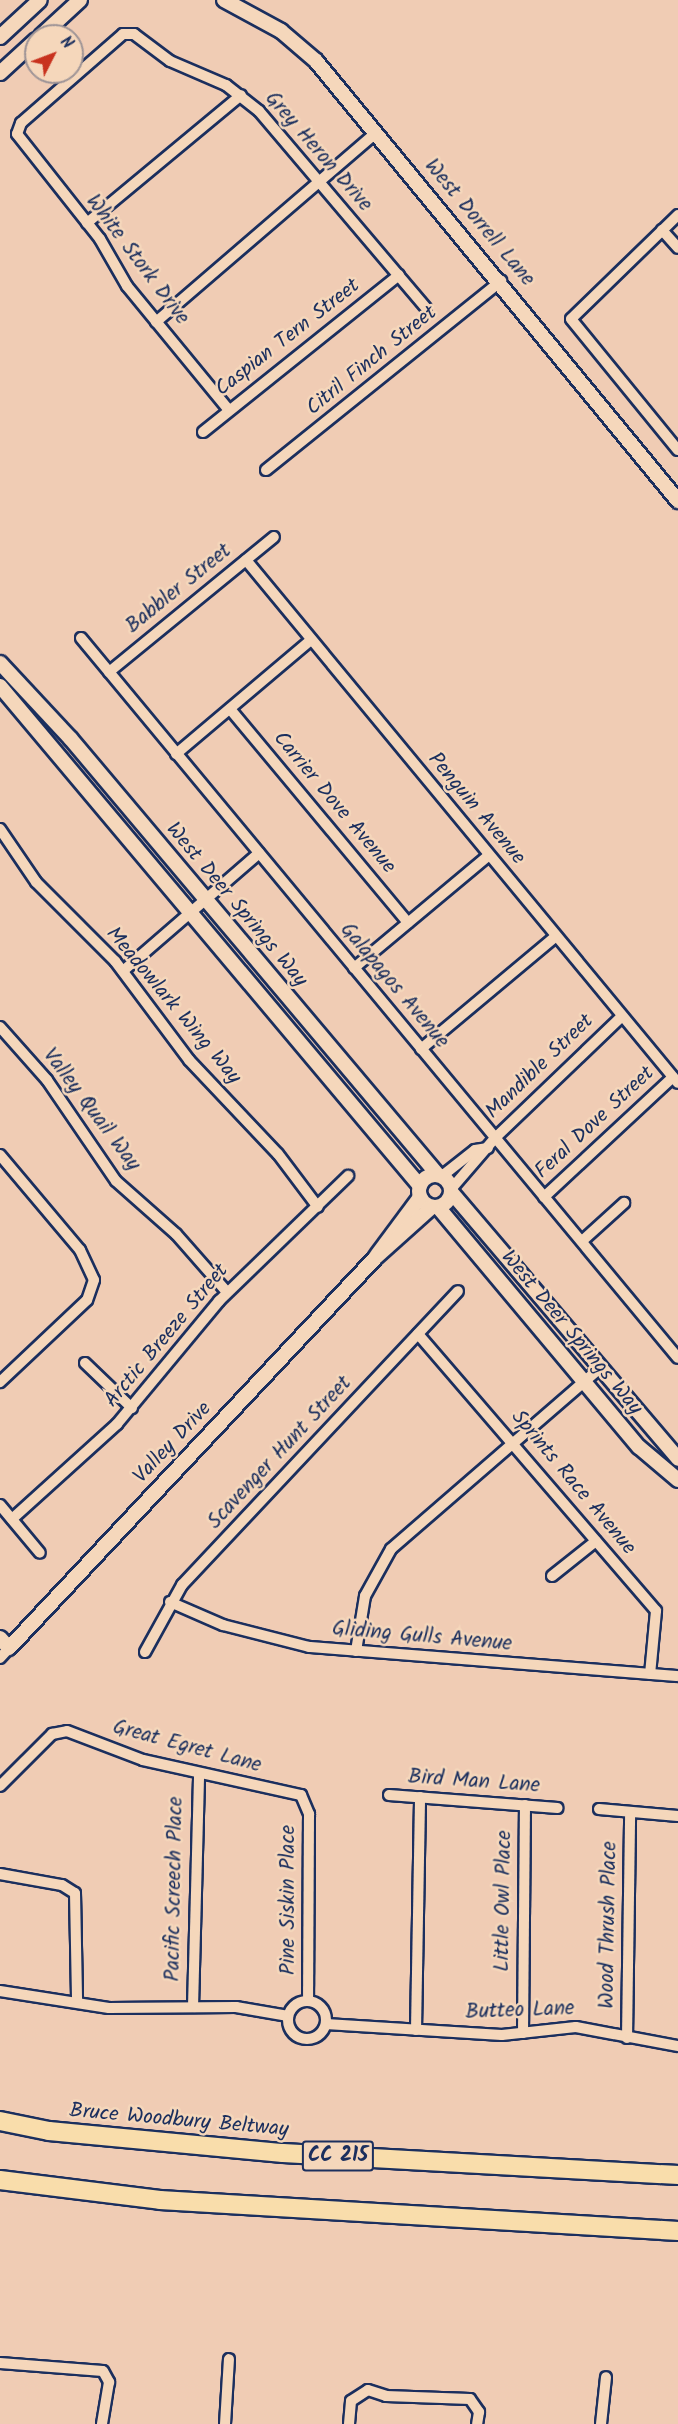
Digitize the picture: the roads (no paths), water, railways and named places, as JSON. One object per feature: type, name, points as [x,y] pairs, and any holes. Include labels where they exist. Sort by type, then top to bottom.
[{"type":"highway","name":"Bruce Woodbury Beltway","points":[[0,2121],[49,2131],[283,2153],[678,2175]]},
{"type":"highway","points":[[0,2180],[160,2200],[678,2231]]},
{"type":"main road","points":[[0,37],[40,0]]},
{"type":"main road","points":[[54,24],[80,0]]},
{"type":"main road","name":"West Dorrell Lane","points":[[224,0],[298,44],[501,281],[678,501]]},
{"type":"main road","points":[[0,74],[24,51]]},
{"type":"main road","name":"West Deer Springs Way","points":[[0,663],[70,738],[420,1191],[639,1447],[678,1480]]},
{"type":"main road","name":"West Deer Springs Way","points":[[0,686],[440,1175],[598,1370],[678,1459]]},
{"type":"main road","points":[[420,1191],[440,1175]]},
{"type":"main road","name":"Valley Drive","points":[[376,1257],[420,1191]]},
{"type":"main road","name":"Valley Drive","points":[[3,1648],[376,1257],[452,1191]]},
{"type":"street","name":"Grey Heron Drive","points":[[17,134],[21,123],[128,32],[170,61],[240,95],[319,181],[426,308]]},
{"type":"street","points":[[87,223],[240,95]]},
{"type":"street","points":[[156,322],[376,133]]},
{"type":"street","name":"White Stork Drive","points":[[17,134],[87,223],[156,322],[228,409]]},
{"type":"street","points":[[678,215],[572,316],[574,327],[678,450]]},
{"type":"street","points":[[662,230],[678,248]]},
{"type":"street","name":"Caspian Tern Street","points":[[203,432],[228,409],[283,372],[399,275]]},
{"type":"street","name":"Citril Finch Street","points":[[267,470],[501,281]]},
{"type":"street","name":"Babbler Street","points":[[109,672],[274,537]]},
{"type":"street","name":"Penguin Avenue","points":[[246,560],[675,1080]]},
{"type":"street","name":"Galapagos Avenue","points":[[81,638],[678,1358]]},
{"type":"street","points":[[176,754],[311,640]]},
{"type":"street","name":"Carrier Dove Avenue","points":[[230,709],[408,923]]},
{"type":"street","name":"Meadowlark Wing Way","points":[[0,829],[36,882],[123,971],[200,1074],[272,1147],[318,1207]]},
{"type":"street","points":[[123,971],[259,853]]},
{"type":"street","points":[[354,968],[489,855]]},
{"type":"street","points":[[421,1049],[556,936]]},
{"type":"street","name":"Mandible Street","points":[[452,1191],[495,1138],[622,1016]]},
{"type":"street","name":"Valley Quail Way","points":[[0,1028],[47,1080],[116,1181],[176,1234],[227,1292]]},
{"type":"street","name":"Feral Dove Street","points":[[544,1197],[675,1080]]},
{"type":"street","name":"Mandible Street","points":[[440,1175],[475,1150],[488,1148]]},
{"type":"street","points":[[0,1155],[80,1250],[94,1280],[87,1300],[0,1382]]},
{"type":"street","name":"Arctic Breeze Street","points":[[12,1519],[132,1408],[227,1292],[348,1176]]},
{"type":"street","points":[[582,1241],[624,1203]]},
{"type":"street","name":"Scavenger Hunt Street","points":[[144,1652],[170,1602],[458,1291]]},
{"type":"street","name":"Sprints Race Avenue","points":[[418,1334],[656,1611],[650,1674]]},
{"type":"street","points":[[86,1363],[132,1408]]},
{"type":"street","points":[[356,1651],[365,1596],[391,1549],[598,1370]]},
{"type":"street","points":[[0,1505],[40,1552]]},
{"type":"street","points":[[552,1576],[596,1541]]},
{"type":"street","name":"Gliding Gulls Avenue","points":[[170,1602],[256,1635],[356,1651],[678,1676]]},
{"type":"street","name":"Great Egret Lane","points":[[0,1786],[59,1732],[199,1773],[295,1792],[305,1799]]},
{"type":"street","name":"Pacific Screech Place","points":[[193,2007],[199,1773]]},
{"type":"street","name":"Bird Man Lane","points":[[389,1795],[557,1808]]},
{"type":"street","points":[[416,2030],[420,1797]]},
{"type":"street","name":"Pine Siskin Place","points":[[305,1799],[308,2001]]},
{"type":"street","name":"Little Owl Place","points":[[523,2033],[525,1805]]},
{"type":"street","points":[[600,1809],[678,1816]]},
{"type":"street","name":"Wood Thrush Place","points":[[627,2038],[630,1812]]},
{"type":"street","points":[[0,1874],[62,1885],[75,1893],[77,2002]]},
{"type":"street","points":[[0,1991],[127,2009],[252,2008],[288,2016]]},
{"type":"street","points":[[308,2001],[322,2008],[326,2024],[318,2036],[302,2039],[290,2031],[288,2016],[295,2005],[308,2001]]},
{"type":"street","name":"Butteo Lane","points":[[326,2024],[416,2030],[523,2033],[576,2027],[678,2046]]},
{"type":"street","points":[[225,2424],[229,2359]]},
{"type":"street","points":[[0,2363],[103,2372],[106,2376],[102,2424]]},
{"type":"street","points":[[601,2424],[606,2378]]},
{"type":"street","points":[[349,2424],[354,2398],[368,2390],[474,2403],[479,2412],[477,2424]]}]
